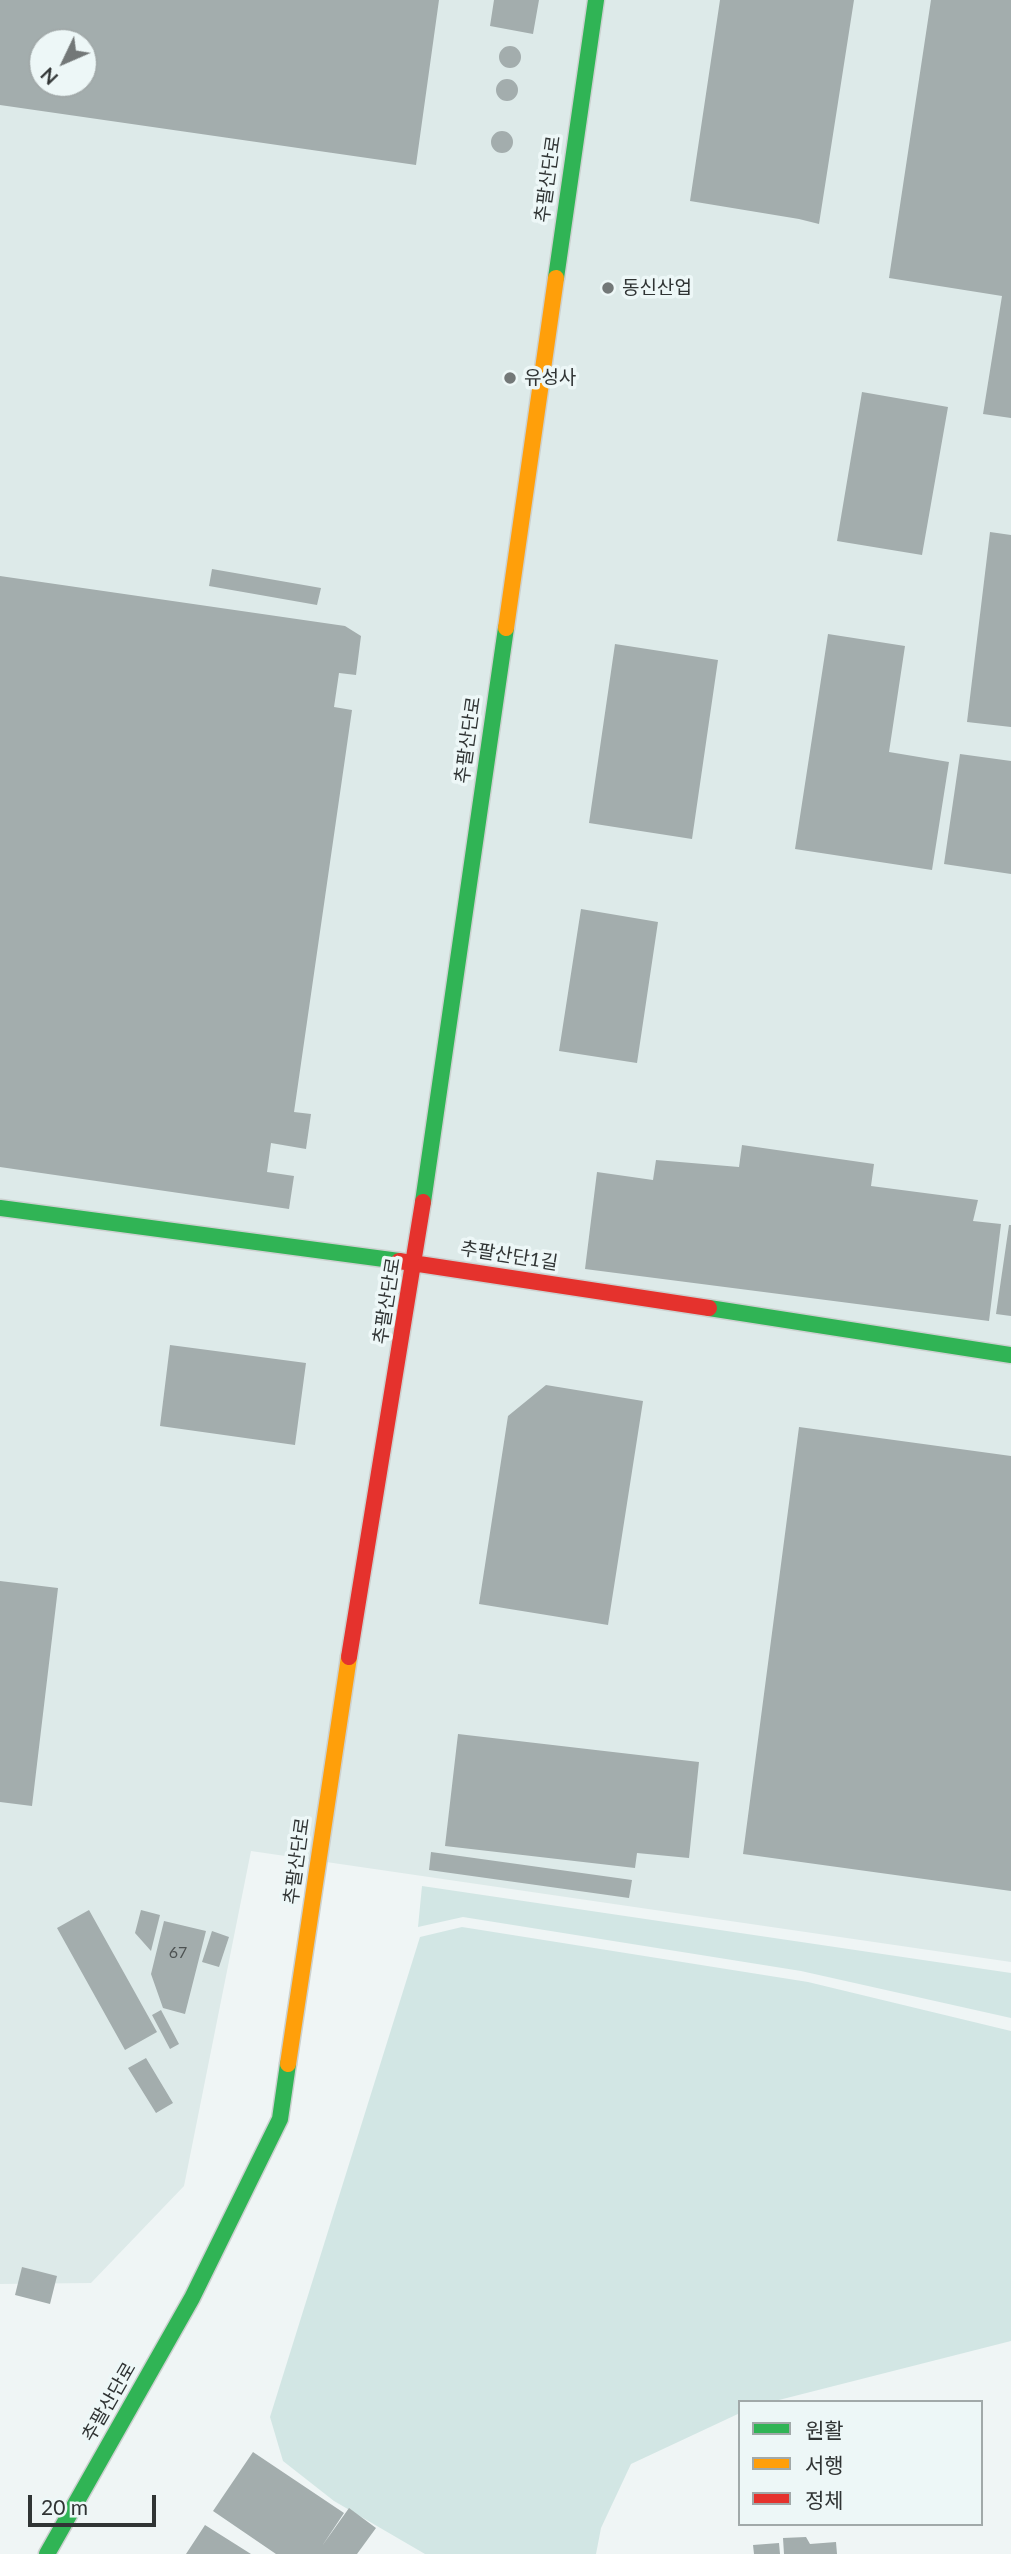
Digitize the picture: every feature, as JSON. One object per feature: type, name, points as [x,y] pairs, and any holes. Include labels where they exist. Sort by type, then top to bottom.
[{"type":"street","name":"추팔산단로","points":[[47,2554],[192,2298],[280,2119],[351,1641],[414,1263],[596,0]]},
{"type":"street","name":"추팔산단1길","points":[[0,1208],[414,1263],[1011,1354]]},
{"type":"shaded area","points":[[0,0],[1011,0],[1011,1962],[251,1851],[184,2186],[91,2283],[0,2284]]},
{"type":"shaded area","points":[[422,1886],[1011,1973],[1011,2018],[801,1971],[463,1917],[418,1927]]},
{"type":"shaded area","points":[[462,1927],[808,1982],[1011,2031],[1011,2341],[779,2400],[738,2400],[738,2414],[631,2464],[601,2528],[596,2554],[425,2554],[334,2501],[283,2461],[270,2417],[420,1937]]},
{"type":"building","points":[[0,0],[439,0],[416,165],[0,105]]},
{"type":"building","points":[[494,0],[539,0],[533,34],[490,26]]},
{"type":"building","points":[[720,0],[854,0],[819,224],[690,201]]},
{"type":"building","points":[[931,0],[1011,0],[1011,418],[983,414],[1002,296],[889,278]]},
{"type":"building","points":[[510,46],[518,49],[521,57],[518,65],[510,68],[502,65],[499,57],[502,49]]},
{"type":"building","points":[[507,79],[515,82],[518,90],[515,98],[507,101],[499,98],[496,90],[499,82]]},
{"type":"building","points":[[502,131],[510,134],[513,142],[510,150],[502,153],[494,150],[491,142],[494,134]]},
{"type":"building","points":[[862,392],[948,407],[922,555],[837,541]]},
{"type":"building","points":[[990,532],[1011,535],[1011,727],[967,722]]},
{"type":"building","points":[[212,569],[321,588],[317,605],[209,586]]},
{"type":"building","points":[[0,576],[345,626],[361,636],[356,675],[339,673],[334,707],[352,710],[294,1112],[311,1114],[306,1149],[271,1143],[267,1172],[294,1176],[289,1209],[0,1167]]},
{"type":"building","points":[[828,634],[905,646],[889,752],[949,762],[932,870],[795,849]]},
{"type":"building","points":[[615,644],[718,660],[692,839],[589,823]]},
{"type":"building","points":[[960,754],[1011,761],[1011,874],[944,864]]},
{"type":"building","points":[[581,909],[658,922],[637,1063],[559,1051]]},
{"type":"building","points":[[742,1145],[874,1164],[871,1186],[978,1200],[973,1221],[1001,1224],[989,1321],[585,1269],[597,1172],[653,1180],[656,1160],[739,1167]]},
{"type":"building","points":[[1011,1225],[1011,1316],[996,1314]]},
{"type":"building","points":[[170,1345],[306,1363],[295,1445],[160,1426]]},
{"type":"building","points":[[546,1385],[643,1401],[608,1625],[479,1604],[508,1416]]},
{"type":"building","points":[[799,1427],[1011,1456],[1011,1891],[743,1854]]},
{"type":"building","points":[[0,1581],[58,1588],[32,1806],[0,1802]]},
{"type":"building","points":[[458,1734],[699,1762],[689,1858],[637,1853],[635,1868],[445,1846]]},
{"type":"building","points":[[431,1852],[632,1880],[629,1898],[429,1870]]},
{"type":"building","points":[[89,1910],[157,2032],[125,2050],[57,1928]]},
{"type":"building","points":[[141,1910],[160,1915],[151,1951],[135,1933]]},
{"type":"building","points":[[164,1921],[206,1931],[185,2014],[163,2008],[151,1974]]},
{"type":"building","points":[[212,1931],[229,1937],[219,1967],[202,1962]]},
{"type":"building","points":[[161,2010],[179,2044],[170,2049],[152,2015]]},
{"type":"building","points":[[146,2058],[173,2103],[156,2113],[128,2068]]},
{"type":"building","points":[[22,2267],[57,2276],[50,2304],[15,2295]]},
{"type":"building","points":[[253,2452],[344,2513],[322,2546],[349,2508],[376,2528],[357,2554],[276,2554],[213,2511]]},
{"type":"building","points":[[205,2525],[251,2554],[186,2554]]},
{"type":"building","points":[[806,2537],[810,2544],[836,2542],[837,2554],[784,2554],[783,2538]]},
{"type":"building","points":[[779,2543],[780,2554],[754,2554],[753,2545]]},
{"type":"traffic: fast","points":[[556,278],[596,0]]},
{"type":"traffic: fast","points":[[423,1202],[506,628]]},
{"type":"traffic: fast","points":[[0,1208],[399,1261]]},
{"type":"traffic: fast","points":[[709,1308],[1011,1355]]},
{"type":"traffic: fast","points":[[47,2554],[192,2298],[280,2119],[288,2064]]},
{"type":"traffic: slow","points":[[506,628],[556,278]]},
{"type":"traffic: slow","points":[[288,2064],[349,1657]]},
{"type":"traffic: jam","points":[[349,1657],[423,1202]]},
{"type":"traffic: jam","points":[[399,1261],[709,1308]]},
{"type":"place","name":"동신산업","points":[[608,288]]},
{"type":"place","name":"유성사","points":[[510,378]]}]
